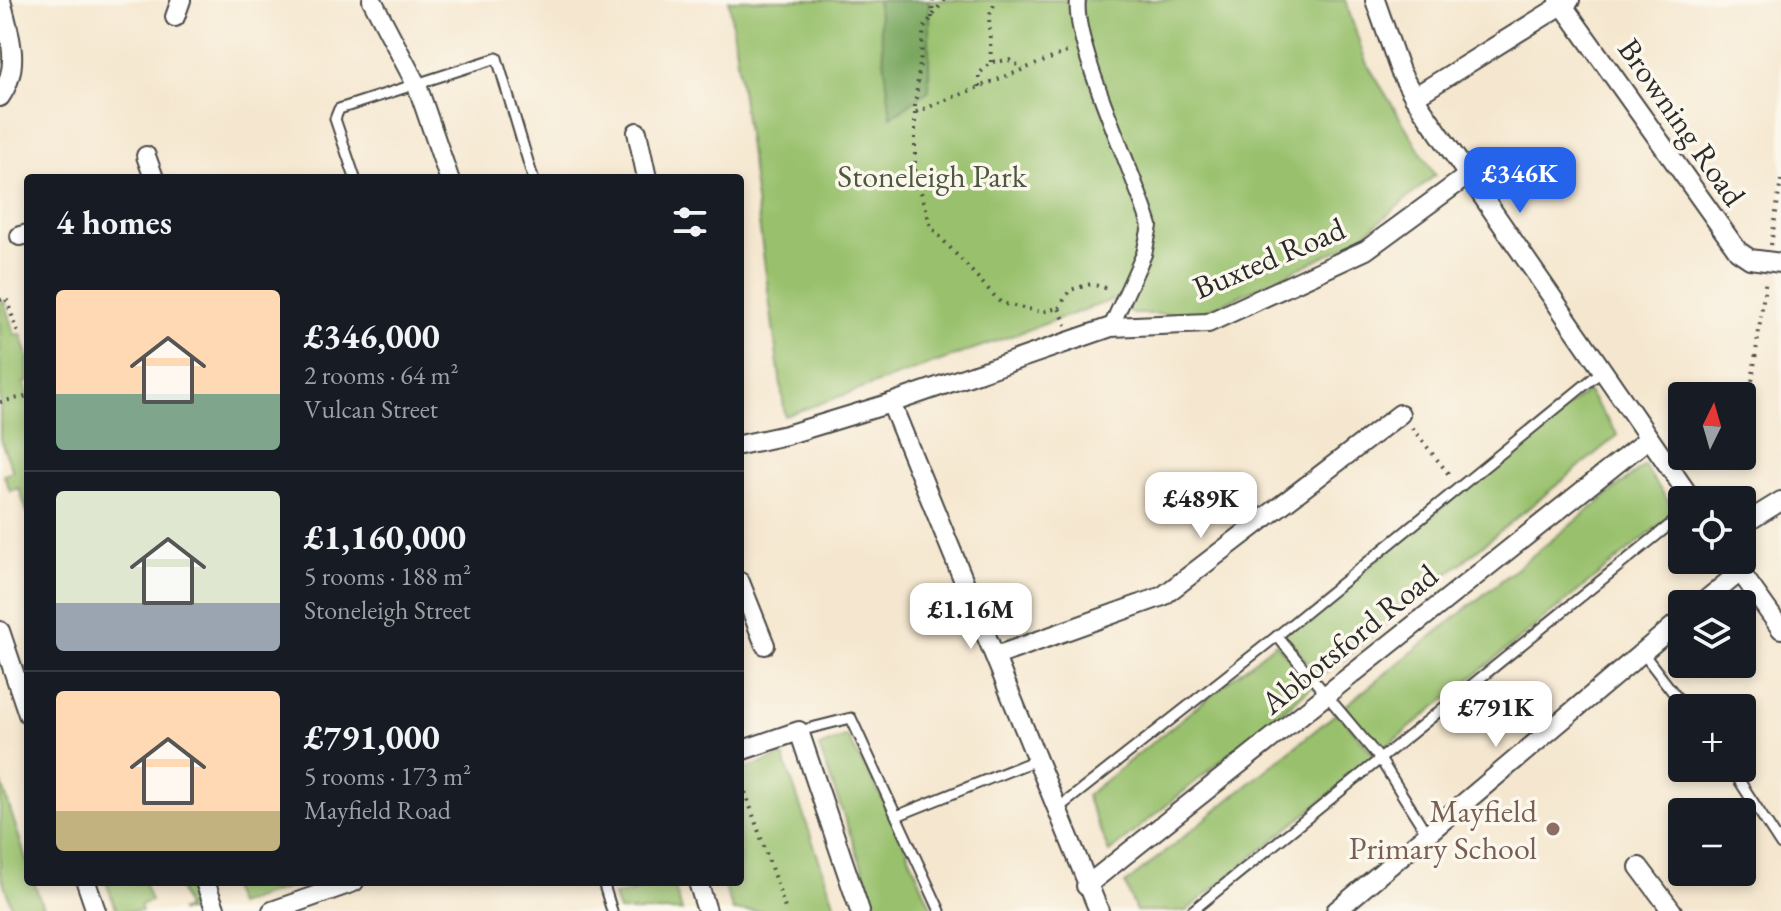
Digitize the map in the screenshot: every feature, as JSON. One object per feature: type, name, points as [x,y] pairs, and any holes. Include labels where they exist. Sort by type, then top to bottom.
[{"type":"street","points":[[0,97],[10,79],[13,57],[1,0]]},
{"type":"street","points":[[372,0],[415,82],[448,174]]},
{"type":"street","points":[[1078,0],[1076,11],[1084,45],[1150,226],[1144,254],[1111,327]]},
{"type":"street","points":[[1375,0],[1400,71],[1414,97],[1682,486]]},
{"type":"street","points":[[1414,97],[1564,2]]},
{"type":"street","name":"Browning Road","points":[[1564,2],[1738,251],[1750,259],[1775,263]]},
{"type":"street","points":[[637,132],[646,174]]},
{"type":"street","points":[[146,156],[153,174]]},
{"type":"street","name":"Buxted Road","points":[[744,444],[786,435],[891,403],[1111,327],[1208,323],[1366,250],[1467,176]]},
{"type":"street","points":[[891,403],[996,656],[1086,886],[1099,911]]},
{"type":"street","points":[[996,656],[1163,596],[1400,414]]},
{"type":"street","name":"Abbotsford Road","points":[[1086,886],[1649,438]]},
{"type":"street","points":[[1756,516],[1781,501]]},
{"type":"street","points":[[1714,590],[1729,574]]},
{"type":"street","points":[[1742,574],[1781,629]]},
{"type":"street","points":[[744,592],[765,645]]},
{"type":"street","points":[[0,631],[24,702]]},
{"type":"street","points":[[1336,911],[1668,631]]},
{"type":"street","points":[[744,750],[799,731],[860,911]]},
{"type":"street","points":[[1639,867],[1672,911]]},
{"type":"street","points":[[87,886],[96,911]]},
{"type":"street","points":[[207,886],[216,911]]},
{"type":"street","points":[[279,910],[330,886]]},
{"type":"street","points":[[699,886],[707,911]]},
{"type":"lane","points":[[354,174],[335,119],[336,113],[415,82],[497,58],[532,174]]},
{"type":"lane","points":[[1056,810],[1277,636],[1602,371]]},
{"type":"lane","points":[[1192,911],[1668,526]]},
{"type":"lane","points":[[1277,636],[1380,759],[1428,836]]},
{"type":"lane","points":[[1642,652],[1674,694]]},
{"type":"lane","points":[[799,731],[851,718],[899,815],[940,911]]},
{"type":"lane","points":[[899,815],[1036,760]]},
{"type":"lane","points":[[1740,782],[1781,845]]},
{"type":"lane","points":[[604,886],[612,911]]},
{"type":"path","points":[[932,18],[933,0]]},
{"type":"path","points":[[944,0],[924,28],[915,112],[915,171],[931,227],[1001,303],[1041,312],[1059,308],[1070,290],[1091,284],[1108,290],[1129,282]]},
{"type":"path","points":[[991,62],[989,16],[996,0]]},
{"type":"path","points":[[915,112],[1084,45]]},
{"type":"path","points":[[979,87],[979,74],[991,62],[1009,60],[1024,69]]},
{"type":"path","points":[[1753,382],[1775,263],[1781,180]]},
{"type":"path","points":[[0,300],[6,298],[18,333]]},
{"type":"path","points":[[1059,308],[1074,340]]},
{"type":"path","points":[[0,402],[24,397]]},
{"type":"path","points":[[1400,414],[1460,487]]},
{"type":"path","points":[[744,789],[786,911]]},
{"type":"green space","name":"Stoneleigh Park","points":[[729,0],[1345,0],[1366,62],[1435,175],[1354,243],[1200,314],[1133,314],[1115,299],[785,416]]},
{"type":"green space","points":[[877,0],[929,0],[929,90],[891,117]]},
{"type":"green space","points":[[4,301],[15,335],[21,334],[24,343],[24,503],[19,488],[10,491],[4,475],[13,471],[0,439],[0,302]]},
{"type":"green space","points":[[1587,391],[1618,435],[1320,678],[1284,634]]},
{"type":"green space","points":[[1644,466],[1668,500],[1668,518],[1381,751],[1344,707]]},
{"type":"green space","points":[[1276,643],[1313,686],[1109,852],[1086,796]]},
{"type":"green space","points":[[1338,712],[1376,757],[1186,911],[1136,911],[1125,884]]},
{"type":"green space","points":[[847,736],[890,812],[933,911],[878,911],[819,747]]},
{"type":"green space","points":[[783,756],[837,911],[733,911],[724,886],[744,886],[744,770]]},
{"type":"green space","points":[[0,778],[24,853],[24,886],[35,886],[44,911],[13,911],[0,872]]},
{"type":"green space","points":[[108,886],[145,886],[151,901],[140,905],[142,911],[117,911]]},
{"type":"green space","points":[[178,886],[189,886],[198,911],[179,911],[186,908]]},
{"type":"green space","points":[[230,886],[292,886],[237,905]]},
{"type":"green space","points":[[656,886],[674,886],[682,911],[619,911],[614,896]]},
{"type":"place","name":"Mayfield Primary School","points":[[1553,829]]}]
